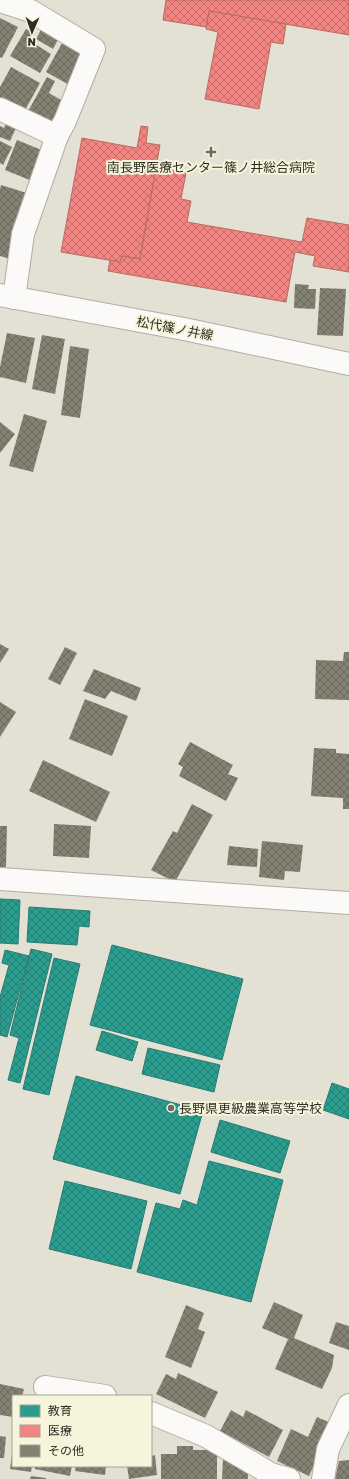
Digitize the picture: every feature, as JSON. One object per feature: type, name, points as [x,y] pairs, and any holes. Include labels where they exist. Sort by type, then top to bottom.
[{"type":"street","points":[[0,0],[31,11],[94,49],[64,121],[56,136],[24,234],[7,297]]},
{"type":"street","points":[[0,109],[56,136]]},
{"type":"street","name":"松代篠ノ井線","points":[[7,297],[184,329],[349,364]]},
{"type":"street","points":[[0,879],[349,903]]},
{"type":"street","points":[[45,1387],[98,1395]]},
{"type":"street","points":[[323,1479],[328,1449],[349,1405]]},
{"type":"street","points":[[152,1414],[206,1436],[273,1477]]},
{"type":"building: 教育","points":[[0,899],[20,900],[18,944],[0,943]]},
{"type":"building: 教育","points":[[29,907],[90,911],[89,927],[79,926],[77,945],[27,942]]},
{"type":"building: 教育","points":[[112,945],[243,979],[222,1060],[90,1025]]},
{"type":"building: 教育","points":[[31,949],[52,954],[20,1083],[8,1080],[19,1038],[10,1035]]},
{"type":"building: 教育","points":[[5,950],[29,956],[7,1037],[0,1035],[0,997],[9,965],[2,963]]},
{"type":"building: 教育","points":[[54,958],[80,964],[49,1095],[23,1089]]},
{"type":"building: 教育","points":[[102,1031],[138,1042],[132,1061],[96,1050]]},
{"type":"building: 教育","points":[[148,1048],[220,1065],[214,1092],[142,1074]]},
{"type":"building: 教育","points":[[76,1076],[203,1111],[180,1194],[53,1159]]},
{"type":"building: 教育","points":[[332,1083],[349,1089],[349,1119],[323,1110]]},
{"type":"building: 教育","points":[[220,1120],[290,1141],[280,1173],[211,1152]]},
{"type":"building: 教育","points":[[209,1161],[283,1180],[251,1302],[137,1272],[156,1203],[180,1209],[183,1200],[197,1205]]},
{"type":"building: 教育","points":[[65,1181],[147,1201],[131,1269],[49,1249]]},
{"type":"building: 医療","points":[[166,0],[349,0],[349,35],[209,11],[206,27],[163,20]]},
{"type":"building: 医療","points":[[209,11],[286,24],[283,44],[271,42],[259,109],[205,99],[218,32],[206,29]]},
{"type":"building: 医療","points":[[141,126],[148,127],[146,143],[160,145],[140,259],[122,256],[120,262],[61,252],[82,138],[137,148]]},
{"type":"building: 医療","points":[[156,168],[186,173],[181,199],[191,201],[187,222],[302,242],[307,218],[349,225],[349,272],[313,266],[315,256],[295,252],[286,302],[108,271],[110,260],[120,262],[122,256],[140,259]]},
{"type":"building: その他","points":[[0,18],[18,27],[2,58],[0,57]]},
{"type":"building: その他","points":[[43,26],[60,36],[53,49],[36,39]]},
{"type":"building: その他","points":[[26,29],[34,33],[30,41],[51,54],[40,73],[10,56]]},
{"type":"building: その他","points":[[62,43],[89,58],[73,87],[46,72]]},
{"type":"building: その他","points":[[11,67],[40,83],[24,112],[0,99],[0,87]]},
{"type":"building: その他","points":[[47,77],[55,81],[49,93],[68,104],[53,130],[26,115]]},
{"type":"building: その他","points":[[6,124],[16,128],[10,141],[0,137],[0,126],[4,128]]},
{"type":"building: その他","points":[[17,140],[44,151],[32,181],[5,170]]},
{"type":"building: その他","points":[[0,141],[12,147],[3,165],[0,163]]},
{"type":"building: その他","points":[[1,185],[30,194],[10,259],[0,256]]},
{"type":"building: その他","points":[[295,284],[309,285],[308,289],[316,289],[315,309],[294,308]]},
{"type":"building: その他","points":[[320,288],[346,289],[343,336],[317,335]]},
{"type":"building: その他","points":[[7,333],[35,338],[26,383],[0,377],[0,367]]},
{"type":"building: その他","points":[[42,335],[65,339],[55,394],[32,389]]},
{"type":"building: その他","points":[[70,346],[89,349],[80,418],[61,415]]},
{"type":"building: その他","points":[[24,414],[47,421],[33,472],[9,466]]},
{"type":"building: その他","points":[[0,422],[15,434],[0,453]]},
{"type":"building: その他","points":[[0,644],[9,649],[0,663]]},
{"type":"building: その他","points":[[65,647],[77,653],[60,685],[48,679]]},
{"type":"building: その他","points":[[344,652],[349,652],[349,700],[315,699],[316,660],[343,661]]},
{"type":"building: その他","points":[[94,669],[141,688],[136,701],[111,691],[105,699],[83,691]]},
{"type":"building: その他","points":[[85,699],[128,716],[112,756],[69,739]]},
{"type":"building: その他","points":[[0,702],[16,712],[0,737]]},
{"type":"building: その他","points":[[190,742],[233,765],[228,774],[238,778],[226,801],[179,776],[183,767],[178,764]]},
{"type":"building: その他","points":[[314,748],[336,749],[336,753],[349,754],[349,809],[343,809],[343,798],[311,796]]},
{"type":"building: その他","points":[[43,760],[110,792],[96,822],[29,791]]},
{"type":"building: その他","points":[[192,804],[213,815],[175,882],[151,870],[173,831],[177,833]]},
{"type":"building: その他","points":[[54,824],[91,826],[89,858],[53,856]]},
{"type":"building: その他","points":[[0,826],[7,826],[6,867],[0,867]]},
{"type":"building: その他","points":[[262,841],[303,845],[300,872],[285,871],[284,880],[259,877]]},
{"type":"building: その他","points":[[229,846],[258,849],[257,867],[227,865]]},
{"type":"building: その他","points":[[274,1302],[303,1315],[294,1338],[334,1355],[332,1368],[322,1389],[275,1369],[288,1339],[262,1328]]},
{"type":"building: その他","points":[[186,1305],[204,1313],[198,1329],[205,1332],[191,1368],[165,1357]]},
{"type":"building: その他","points":[[336,1322],[349,1326],[349,1350],[329,1343]]},
{"type":"building: その他","points":[[178,1373],[218,1392],[205,1418],[156,1394],[166,1374],[176,1379]]},
{"type":"building: その他","points":[[0,1384],[24,1389],[22,1395],[12,1395],[12,1417],[0,1415]]},
{"type":"building: その他","points":[[231,1410],[243,1417],[246,1410],[283,1430],[269,1457],[220,1431]]},
{"type":"building: その他","points":[[317,1417],[333,1424],[309,1476],[277,1461],[291,1429],[308,1437]]},
{"type":"building: その他","points":[[0,1436],[6,1437],[4,1458],[0,1458]]},
{"type":"building: その他","points":[[177,1446],[193,1446],[193,1450],[217,1450],[217,1479],[161,1479],[161,1454],[177,1454]]},
{"type":"building: その他","points":[[12,1455],[12,1467],[32,1467],[31,1472],[10,1469]]},
{"type":"building: その他","points":[[155,1455],[157,1475],[129,1479],[127,1467],[152,1467],[152,1456]]},
{"type":"building: その他","points":[[223,1459],[238,1460],[237,1467],[248,1468],[248,1479],[222,1479]]},
{"type":"building: その他","points":[[349,1460],[349,1479],[335,1479],[339,1461]]},
{"type":"building: その他","points":[[35,1467],[72,1467],[70,1476],[35,1469]]},
{"type":"building: その他","points":[[76,1467],[106,1467],[105,1475],[75,1471]]},
{"type":"building: その他","points":[[31,1476],[46,1478],[46,1479],[30,1479]]},
{"type":"place","name":"南長野医療センター篠ノ井総合病院","points":[[211,152]]},
{"type":"place","name":"長野県更級農業高等学校","points":[[171,1108]]}]
